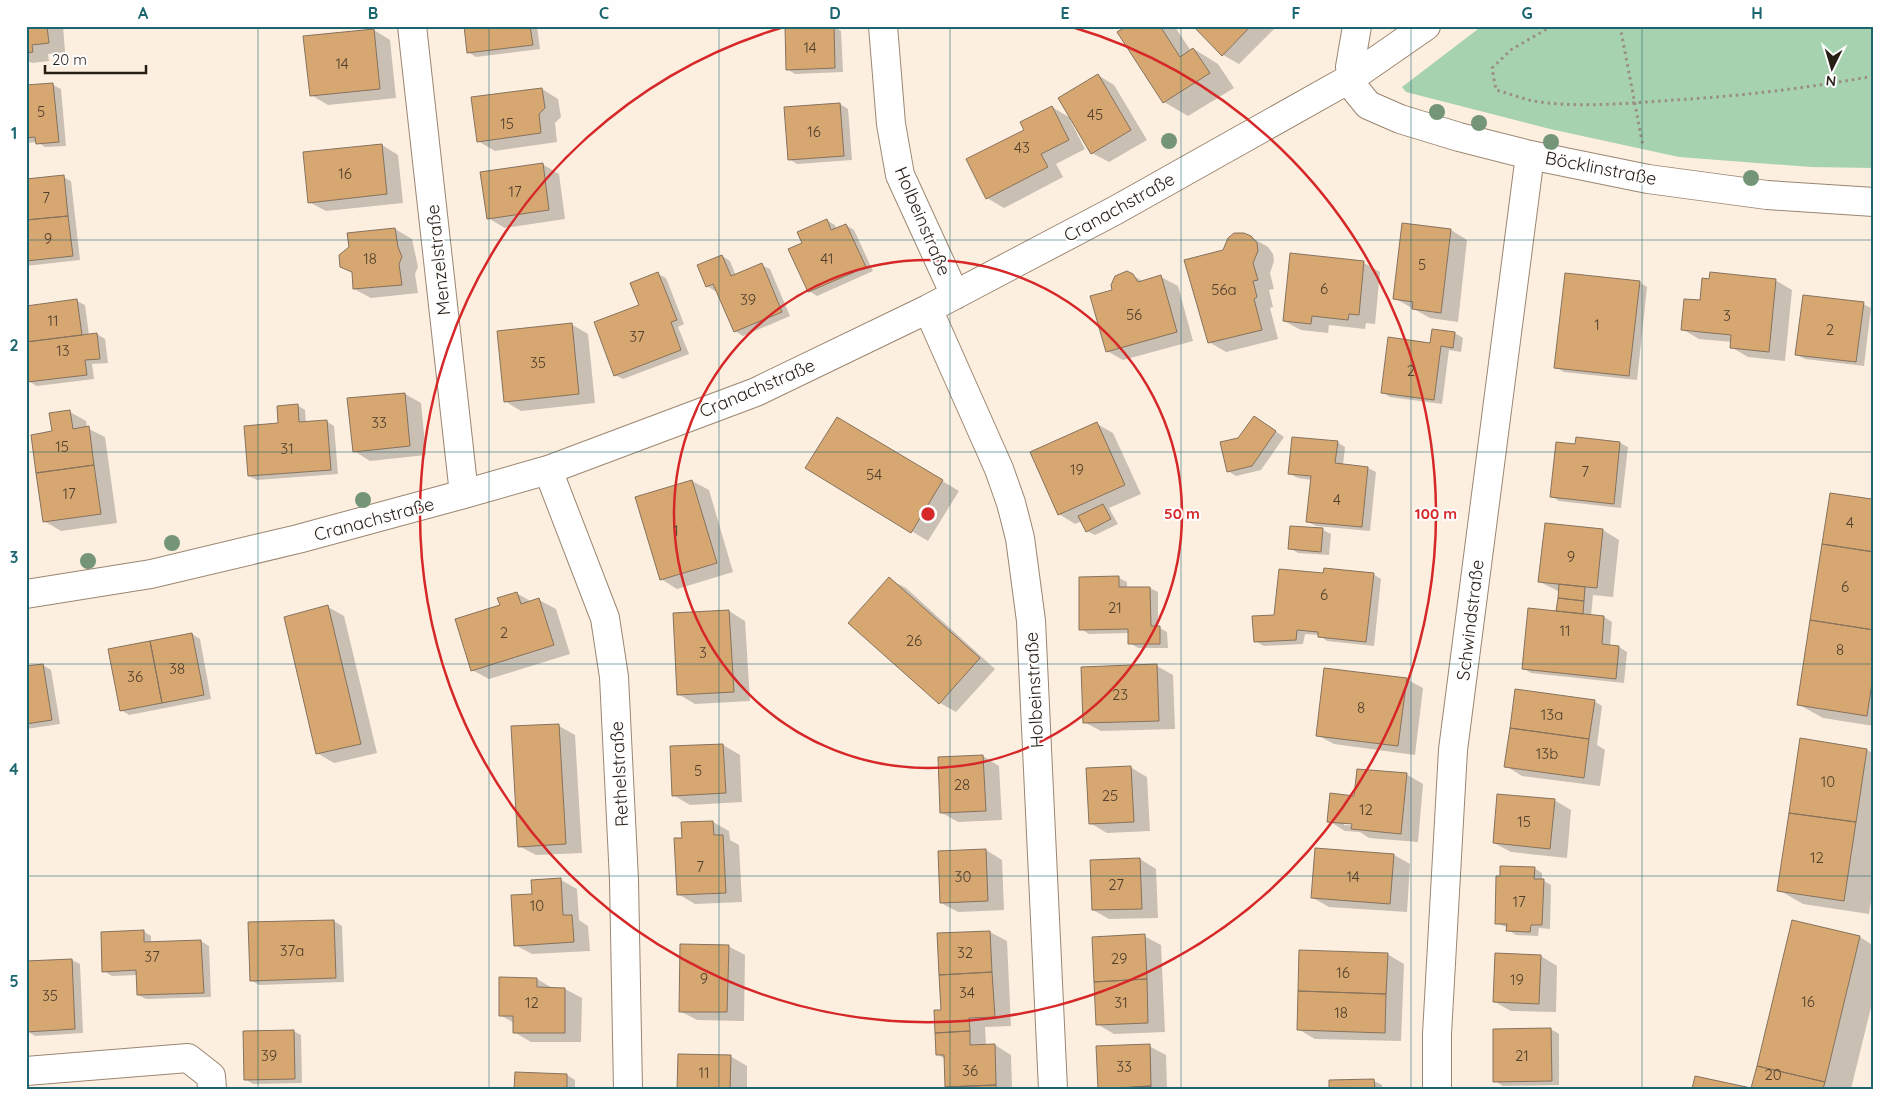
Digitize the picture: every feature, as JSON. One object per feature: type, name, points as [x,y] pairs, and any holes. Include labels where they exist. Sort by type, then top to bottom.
[{"type":"street","name":"Menzelstraße","points":[[412,26],[464,494]]},
{"type":"street","name":"Holbeinstraße","points":[[883,26],[891,124],[900,175],[955,295]]},
{"type":"street","points":[[1351,78],[1351,55],[1357,26]]},
{"type":"street","name":"Cranachstraße","points":[[26,594],[151,574],[298,539],[464,494],[548,470],[756,392],[928,309],[1125,205],[1351,78],[1426,26]]},
{"type":"street","name":"Böcklinstraße","points":[[1351,78],[1361,98],[1377,110],[1459,137],[1530,155],[1648,178],[1767,195],[1874,202]]},
{"type":"street","name":"Schwindstraße","points":[[1438,1089],[1436,1034],[1453,750],[1530,155]]},
{"type":"street","name":"Holbeinstraße","points":[[928,309],[998,470],[1015,520],[1026,570],[1031,622],[1053,1089]]},
{"type":"street","name":"Rethelstraße","points":[[548,470],[605,618],[614,678],[624,880],[628,1089]]},
{"type":"street","points":[[26,1071],[188,1058],[211,1076],[212,1089]]},
{"type":"path","points":[[1552,26],[1512,49],[1492,68],[1496,90],[1531,100],[1573,104],[1636,102],[1730,97],[1837,83],[1874,76]]},
{"type":"path","points":[[1620,26],[1636,102],[1648,178]]},
{"type":"green space","points":[[1482,26],[1874,26],[1874,168],[1811,167],[1679,157],[1550,129],[1406,92],[1402,87]]},
{"type":"building","points":[[26,26],[47,26],[49,43],[32,45],[33,52],[26,53]]},
{"type":"building","points":[[464,26],[530,26],[533,45],[467,53]]},
{"type":"building","points":[[785,26],[834,26],[835,68],[786,70]]},
{"type":"building","points":[[1127,26],[1160,26],[1180,57],[1193,48],[1210,73],[1163,103],[1117,32]]},
{"type":"building","points":[[1193,26],[1251,26],[1222,56]]},
{"type":"building","points":[[374,29],[380,89],[310,96],[303,36]]},
{"type":"building","points":[[1098,74],[1131,130],[1091,154],[1058,98]]},
{"type":"building","points":[[53,83],[59,142],[36,144],[35,137],[26,138],[26,85]]},
{"type":"building","points":[[542,88],[545,108],[539,114],[541,133],[477,142],[471,97]]},
{"type":"building","points":[[840,103],[844,156],[788,160],[784,107]]},
{"type":"building","points":[[1052,106],[1069,140],[1041,154],[1048,167],[986,199],[966,159],[1024,130],[1020,122]]},
{"type":"building","points":[[382,144],[387,194],[308,203],[303,152]]},
{"type":"building","points":[[543,163],[549,210],[487,219],[480,172]]},
{"type":"building","points":[[64,175],[68,216],[26,220],[26,179]]},
{"type":"building","points":[[68,216],[73,256],[26,261],[26,220]]},
{"type":"building","points":[[827,219],[831,230],[846,224],[866,267],[808,292],[788,249],[802,243],[797,232]]},
{"type":"building","points":[[1402,223],[1451,229],[1441,313],[1412,309],[1413,302],[1393,299]]},
{"type":"building","points":[[395,228],[398,247],[402,257],[399,264],[402,285],[353,289],[352,272],[340,267],[339,255],[349,247],[347,233]]},
{"type":"building","points":[[1234,233],[1244,233],[1251,236],[1257,243],[1258,251],[1253,263],[1258,280],[1253,281],[1257,297],[1254,299],[1262,330],[1208,343],[1184,260],[1223,250],[1228,238]]},
{"type":"building","points":[[1290,253],[1364,261],[1359,315],[1349,314],[1348,320],[1312,316],[1311,324],[1283,321]]},
{"type":"building","points":[[722,255],[731,276],[762,263],[782,312],[734,332],[713,284],[706,287],[697,265]]},
{"type":"building","points":[[1127,271],[1133,274],[1138,282],[1161,275],[1177,332],[1106,352],[1090,296],[1112,290],[1111,285],[1115,276]]},
{"type":"building","points":[[658,272],[677,320],[671,322],[681,350],[614,376],[594,322],[639,305],[630,283]]},
{"type":"building","points":[[1710,272],[1776,279],[1769,352],[1730,348],[1731,335],[1681,330],[1684,299],[1700,300],[1702,278],[1709,279]]},
{"type":"building","points":[[1565,273],[1640,281],[1629,376],[1554,368]]},
{"type":"building","points":[[1803,295],[1864,302],[1856,362],[1795,355]]},
{"type":"building","points":[[77,299],[82,335],[26,342],[26,306]]},
{"type":"building","points":[[572,323],[579,394],[504,402],[497,331]]},
{"type":"building","points":[[1432,329],[1455,332],[1453,348],[1441,346],[1434,400],[1381,393],[1388,337],[1430,343]]},
{"type":"building","points":[[97,333],[100,359],[85,360],[87,375],[27,382],[26,342]]},
{"type":"building","points":[[405,393],[410,446],[353,452],[347,398]]},
{"type":"building","points":[[298,404],[299,422],[327,420],[331,470],[248,476],[244,426],[278,423],[277,406]]},
{"type":"building","points":[[70,410],[73,429],[89,426],[94,465],[36,473],[31,435],[52,431],[49,413]]},
{"type":"building","points":[[1254,416],[1276,431],[1252,466],[1227,472],[1220,442],[1238,438]]},
{"type":"building","points":[[837,417],[943,480],[911,533],[805,468]]},
{"type":"building","points":[[1097,422],[1125,485],[1058,515],[1030,452]]},
{"type":"building","points":[[1292,437],[1338,441],[1335,463],[1368,467],[1362,527],[1306,522],[1311,476],[1288,474]]},
{"type":"building","points":[[1576,437],[1620,442],[1614,504],[1550,497],[1556,442],[1575,444]]},
{"type":"building","points":[[94,465],[101,514],[43,522],[36,473]]},
{"type":"building","points":[[692,480],[717,563],[660,580],[635,497]]},
{"type":"building","points":[[1874,488],[1874,552],[1822,544],[1830,493],[1872,499]]},
{"type":"building","points":[[1103,504],[1111,519],[1086,532],[1078,516]]},
{"type":"building","points":[[1545,523],[1603,529],[1597,588],[1538,582]]},
{"type":"building","points":[[1290,526],[1323,528],[1321,552],[1288,549]]},
{"type":"building","points":[[1822,544],[1874,552],[1874,630],[1810,620]]},
{"type":"building","points":[[1324,568],[1374,573],[1366,642],[1318,637],[1318,632],[1297,630],[1296,640],[1254,642],[1252,616],[1274,615],[1279,569],[1323,573]]},
{"type":"building","points":[[1119,576],[1119,587],[1150,587],[1151,626],[1160,626],[1160,644],[1128,644],[1128,629],[1079,630],[1079,577]]},
{"type":"building","points":[[889,577],[980,658],[939,704],[848,623]]},
{"type":"building","points":[[1559,584],[1585,587],[1584,601],[1558,598]]},
{"type":"building","points":[[517,592],[521,604],[539,598],[554,645],[471,671],[455,619],[500,605],[497,598]]},
{"type":"building","points":[[1558,598],[1584,601],[1583,614],[1556,611]]},
{"type":"building","points":[[328,605],[361,744],[316,754],[284,617]]},
{"type":"building","points":[[1528,608],[1604,616],[1602,644],[1619,646],[1616,679],[1522,669]]},
{"type":"building","points":[[729,610],[734,692],[677,695],[673,613]]},
{"type":"building","points":[[1810,620],[1874,630],[1874,669],[1867,716],[1797,705]]},
{"type":"building","points":[[192,633],[204,695],[162,703],[150,641]]},
{"type":"building","points":[[150,641],[162,703],[120,711],[108,649]]},
{"type":"building","points":[[43,664],[52,720],[26,724],[26,666]]},
{"type":"building","points":[[1157,664],[1159,721],[1083,723],[1081,667]]},
{"type":"building","points":[[1324,668],[1407,678],[1398,746],[1316,736]]},
{"type":"building","points":[[1515,689],[1595,700],[1589,739],[1510,728]]},
{"type":"building","points":[[559,724],[566,844],[518,847],[511,726]]},
{"type":"building","points":[[1510,728],[1589,739],[1584,778],[1504,767]]},
{"type":"building","points":[[1800,738],[1867,749],[1856,822],[1789,813]]},
{"type":"building","points":[[723,744],[726,793],[672,796],[670,746]]},
{"type":"building","points":[[983,755],[986,811],[940,813],[938,757]]},
{"type":"building","points":[[1131,766],[1134,822],[1089,824],[1086,768]]},
{"type":"building","points":[[1357,769],[1407,773],[1401,834],[1351,829],[1352,824],[1327,822],[1330,793],[1354,796]]},
{"type":"building","points":[[1497,794],[1555,799],[1550,849],[1493,843]]},
{"type":"building","points":[[1789,813],[1856,822],[1844,901],[1777,891]]},
{"type":"building","points":[[713,821],[714,835],[723,835],[726,893],[677,895],[674,838],[682,838],[681,822]]},
{"type":"building","points":[[1315,848],[1394,854],[1390,904],[1311,898]]},
{"type":"building","points":[[986,849],[988,901],[940,903],[938,851]]},
{"type":"building","points":[[1140,858],[1142,909],[1092,910],[1090,860]]},
{"type":"building","points":[[1500,866],[1535,867],[1534,879],[1544,879],[1542,925],[1531,925],[1530,932],[1506,931],[1507,924],[1495,924],[1496,876],[1500,876]]},
{"type":"building","points":[[561,878],[563,915],[572,915],[574,942],[514,946],[511,895],[532,894],[531,880]]},
{"type":"building","points":[[334,920],[336,978],[250,981],[248,922]]},
{"type":"building","points":[[1792,920],[1860,936],[1825,1082],[1757,1066]]},
{"type":"building","points":[[144,930],[144,942],[201,940],[204,993],[137,995],[136,970],[102,972],[101,932]]},
{"type":"building","points":[[990,931],[992,972],[939,975],[937,933]]},
{"type":"building","points":[[1145,934],[1147,979],[1094,982],[1092,937]]},
{"type":"building","points":[[680,944],[729,945],[727,1012],[679,1012]]},
{"type":"building","points":[[1299,950],[1388,953],[1386,994],[1298,991]]},
{"type":"building","points":[[1495,953],[1541,955],[1539,1004],[1493,1002]]},
{"type":"building","points":[[72,959],[75,1029],[26,1032],[26,961]]},
{"type":"building","points":[[992,972],[995,1017],[969,1018],[970,1031],[935,1033],[934,1010],[941,1010],[939,975]]},
{"type":"building","points":[[499,977],[537,978],[537,987],[565,988],[565,1033],[513,1033],[513,1016],[499,1016]]},
{"type":"building","points":[[1147,979],[1148,1023],[1096,1025],[1094,982]]},
{"type":"building","points":[[1298,991],[1386,994],[1385,1033],[1297,1030]]},
{"type":"building","points":[[1551,1028],[1552,1081],[1493,1082],[1493,1029]]},
{"type":"building","points":[[294,1030],[295,1079],[244,1080],[243,1031]]},
{"type":"building","points":[[970,1031],[970,1045],[995,1044],[996,1085],[945,1087],[944,1055],[936,1055],[935,1033]]},
{"type":"building","points":[[1150,1044],[1151,1086],[1098,1089],[1096,1046]]},
{"type":"building","points":[[678,1054],[731,1055],[730,1089],[677,1089]]},
{"type":"building","points":[[1757,1066],[1825,1082],[1823,1089],[1751,1088]]},
{"type":"building","points":[[515,1072],[567,1074],[567,1089],[514,1089]]},
{"type":"building","points":[[1695,1076],[1751,1088],[1755,1089],[1692,1089]]},
{"type":"building","points":[[1374,1079],[1375,1089],[1329,1089],[1329,1080]]},
{"type":"building","points":[[996,1085],[996,1089],[945,1089],[945,1087]]},
{"type":"building","points":[[1151,1086],[1151,1089],[1104,1089]]}]
